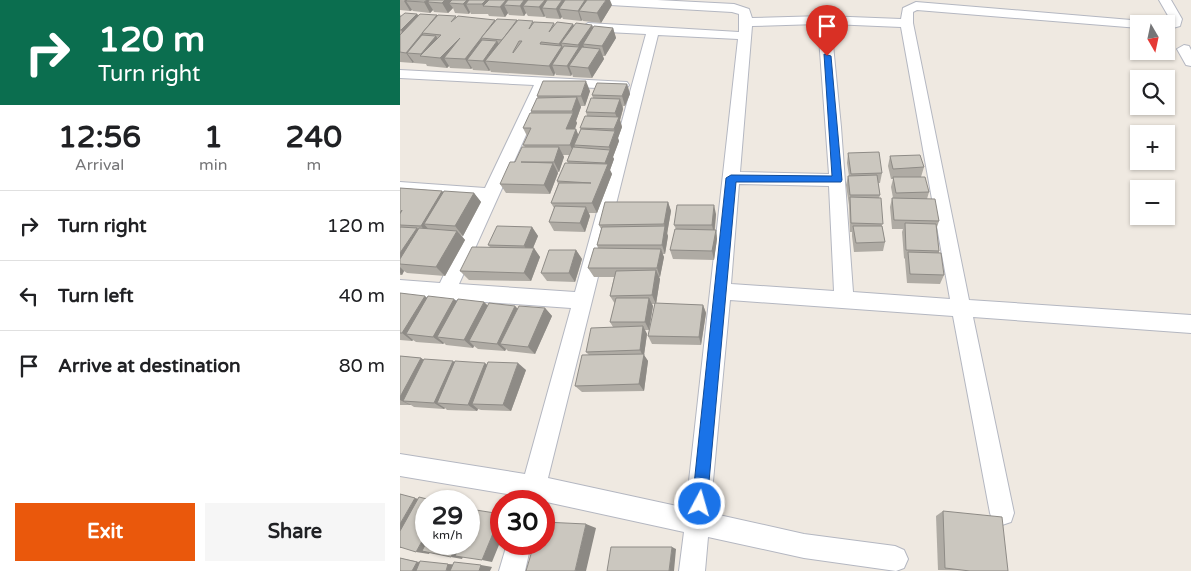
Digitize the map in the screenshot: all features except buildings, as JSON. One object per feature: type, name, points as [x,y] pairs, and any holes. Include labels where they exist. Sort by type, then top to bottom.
[{"type":"street","points":[[593,0],[734,8],[745,12],[721,291],[692,571]]},
{"type":"street","points":[[1165,0],[1174,15]]},
{"type":"street","points":[[1002,513],[932,160],[907,22],[907,11],[910,8],[925,6],[1130,23]]},
{"type":"street","points":[[824,20],[837,180],[844,300]]},
{"type":"street","points":[[576,26],[653,30],[745,29],[824,20],[907,22]]},
{"type":"street","points":[[533,490],[653,30]]},
{"type":"street","points":[[1184,49],[1191,62]]},
{"type":"street","points":[[400,74],[638,86]]},
{"type":"street","points":[[446,291],[543,81]]},
{"type":"street","points":[[731,178],[837,180]]},
{"type":"street","points":[[400,188],[490,195]]},
{"type":"street","points":[[400,288],[583,302]]},
{"type":"street","points":[[721,291],[1191,324]]},
{"type":"street","points":[[400,465],[514,490]]},
{"type":"street","points":[[555,498],[698,524],[804,546],[894,559]]},
{"type":"street","points":[[512,571],[516,555]]},
{"type":"route","points":[[700,504],[731,178],[837,180],[827,56]]}]
